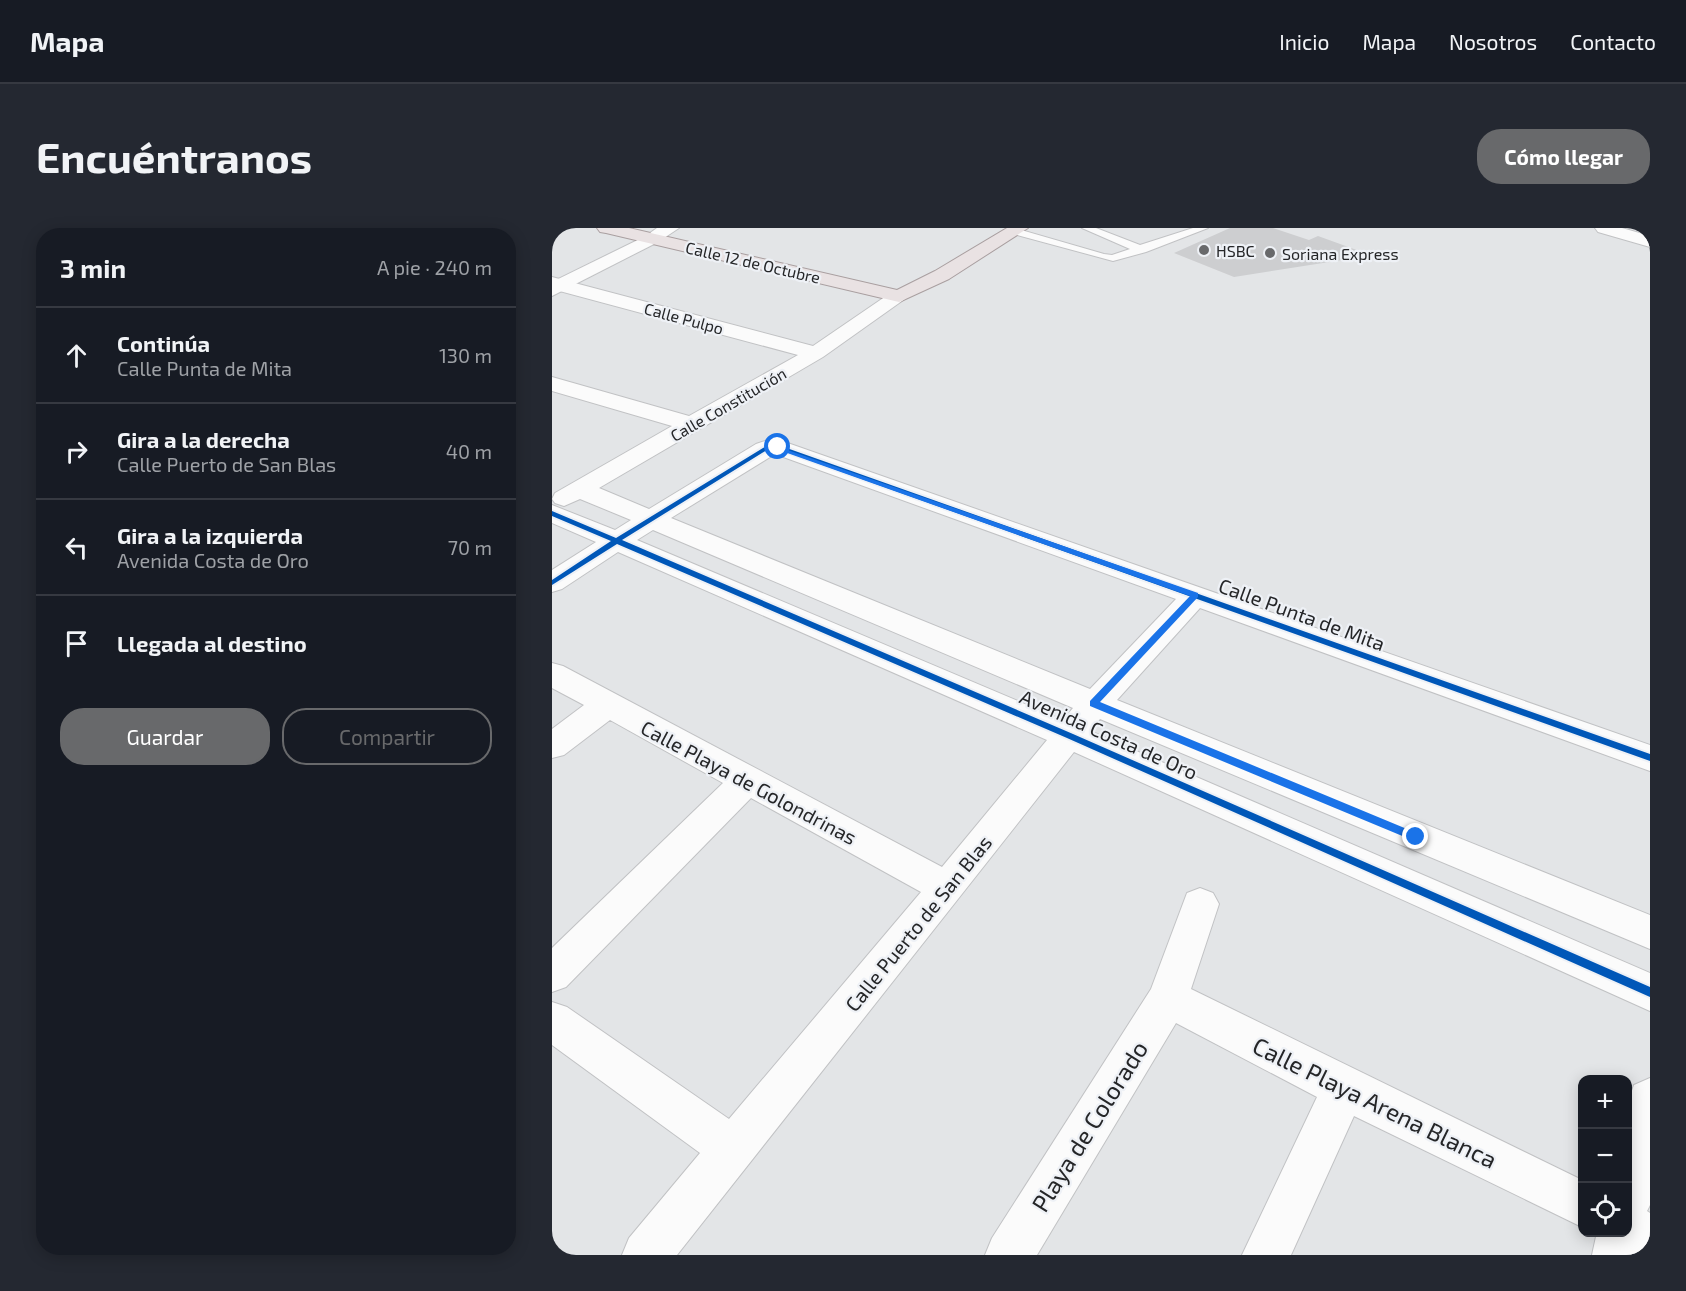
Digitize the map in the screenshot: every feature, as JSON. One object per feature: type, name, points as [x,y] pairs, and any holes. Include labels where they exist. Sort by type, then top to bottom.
[{"type":"main road","name":"Calle 12 de Octubre","points":[[606,228],[899,296]]},
{"type":"main road","points":[[899,296],[942,275],[1017,230]]},
{"type":"street","points":[[556,286],[670,228]]},
{"type":"street","points":[[1604,228],[1650,242]]},
{"type":"street","points":[[1624,228],[1650,236]]},
{"type":"street","name":"Calle Pulpo","points":[[556,286],[816,353]]},
{"type":"street","name":"Calle Constitución","points":[[565,497],[816,353],[899,296]]},
{"type":"street","points":[[552,384],[694,425]]},
{"type":"street","name":"Calle Punta de Mita","points":[[652,520],[771,446],[1650,758]]},
{"type":"street","name":"Avenida Costa de Oro","points":[[565,497],[652,520],[1650,932]]},
{"type":"street","name":"Avenida Costa de Oro","points":[[552,513],[1070,736],[1650,992]]},
{"type":"street","points":[[552,583],[652,520]]},
{"type":"street","name":"Calle Puerto de San Blas","points":[[646,1255],[947,888],[1094,704],[1196,595]]},
{"type":"street","name":"Calle Playa de Golondrinas","points":[[552,674],[947,888]]},
{"type":"street","points":[[552,746],[607,705]]},
{"type":"street","points":[[552,974],[747,781]]},
{"type":"street","name":"Playa de Colorado","points":[[1009,1255],[1168,998],[1200,904]]},
{"type":"street","name":"Calle Playa Arena Blanca","points":[[1168,998],[1344,1088],[1578,1202]]},
{"type":"street","points":[[552,1021],[733,1149]]},
{"type":"street","points":[[1266,1255],[1344,1088]]},
{"type":"street","points":[[1632,1183],[1650,1100]]},
{"type":"street","points":[[1632,1229],[1650,1239]]},
{"type":"street","points":[[1616,1255],[1620,1237]]},
{"type":"lane","points":[[1087,228],[1143,250]]},
{"type":"lane","points":[[1017,230],[1051,243],[1103,258],[1123,257],[1203,228]]},
{"type":"lane","points":[[1051,243],[1070,233]]},
{"type":"building","name":"Soriana Express","points":[[1230,228],[1273,228],[1309,240],[1318,236],[1365,253],[1355,258],[1234,277],[1174,253]]},
{"type":"cycle path","points":[[552,583],[765,449],[771,446],[779,447],[1650,758]]},
{"type":"cycle path","points":[[552,513],[1070,736],[1650,992]]},
{"type":"place","name":"HSBC","points":[[1204,250]]},
{"type":"place","name":"Soriana Express","points":[[1270,253]]},
{"type":"route","points":[[778,447],[1196,595],[1094,704],[1416,837]]}]
